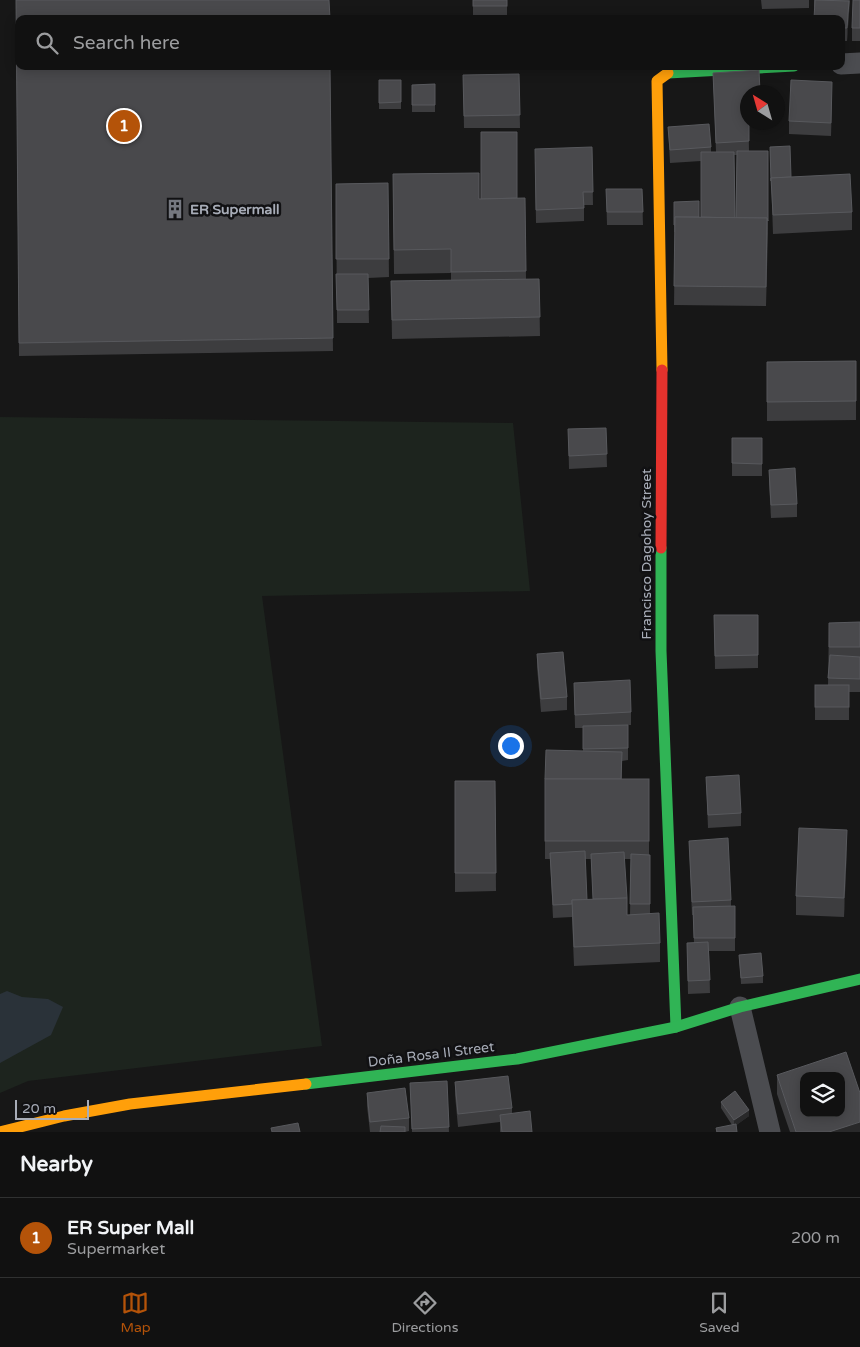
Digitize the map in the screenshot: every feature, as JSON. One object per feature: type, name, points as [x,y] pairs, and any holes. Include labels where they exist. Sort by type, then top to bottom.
[{"type":"street","points":[[845,64],[860,63]]},
{"type":"street","name":"Francisco Dagohoy Street","points":[[676,1026],[661,651],[662,362],[657,81],[670,72],[711,70]]},
{"type":"street","name":"Doña Rosa II Street","points":[[0,1132],[64,1116],[130,1104],[516,1059],[676,1026],[740,1007],[860,979]]},
{"type":"street","points":[[740,1007],[770,1132]]},
{"type":"shaded area","points":[[0,417],[513,423],[530,591],[262,596],[322,1046],[28,1081],[0,1093]]},
{"type":"shaded area","points":[[7,991],[22,997],[48,999],[63,1007],[51,1035],[0,1063],[0,994]]},
{"type":"building","name":"ER Supermall","points":[[16,0],[329,0],[330,15],[16,15]]},
{"type":"building","points":[[473,0],[507,0],[507,6],[473,6]]},
{"type":"building","points":[[815,0],[849,1],[847,28],[845,28],[845,15],[814,15]]},
{"type":"building","points":[[853,0],[860,0],[860,28],[852,28]]},
{"type":"building","name":"ER Supermall","points":[[17,70],[330,70],[333,338],[19,343]]},
{"type":"building","points":[[759,70],[760,85],[740,85],[740,130],[749,130],[749,141],[716,143],[713,73]]},
{"type":"building","points":[[519,74],[520,115],[464,116],[463,75]]},
{"type":"building","points":[[379,80],[401,80],[401,102],[379,103]]},
{"type":"building","points":[[791,80],[832,82],[831,123],[789,121]]},
{"type":"building","points":[[435,84],[435,105],[412,105],[412,85]]},
{"type":"building","points":[[709,124],[711,147],[670,150],[668,127]]},
{"type":"building","points":[[481,132],[517,132],[517,198],[481,199]]},
{"type":"building","points":[[790,146],[791,177],[771,178],[771,181],[770,147]]},
{"type":"building","points":[[592,147],[593,192],[583,192],[584,208],[536,210],[535,149]]},
{"type":"building","points":[[737,151],[768,151],[768,221],[767,218],[736,218]]},
{"type":"building","points":[[701,152],[734,152],[735,218],[701,217]]},
{"type":"building","points":[[479,173],[479,199],[525,198],[526,271],[451,272],[451,249],[394,250],[393,174]]},
{"type":"building","points":[[850,174],[852,212],[773,215],[771,178]]},
{"type":"building","points":[[388,183],[389,259],[336,259],[336,184]]},
{"type":"building","points":[[606,189],[642,189],[643,212],[607,212]]},
{"type":"building","points":[[699,201],[699,217],[675,217],[674,225],[674,202]]},
{"type":"building","points":[[675,217],[767,218],[766,287],[674,286]]},
{"type":"building","points":[[336,274],[368,274],[369,310],[337,310]]},
{"type":"building","points":[[539,279],[540,317],[392,320],[391,281]]},
{"type":"building","points":[[856,361],[856,401],[767,402],[767,362]]},
{"type":"building","points":[[606,428],[607,454],[569,456],[568,429]]},
{"type":"building","points":[[732,438],[762,438],[762,464],[732,463]]},
{"type":"building","points":[[795,468],[797,504],[771,505],[769,470]]},
{"type":"building","points":[[714,615],[758,615],[758,655],[715,656]]},
{"type":"building","points":[[860,622],[860,647],[829,647],[829,623]]},
{"type":"building","points":[[563,652],[567,697],[541,699],[537,654]]},
{"type":"building","points":[[830,655],[860,657],[860,679],[828,678]]},
{"type":"building","points":[[630,680],[631,712],[575,715],[574,683]]},
{"type":"building","points":[[815,685],[849,685],[849,707],[815,707]]},
{"type":"building","points":[[628,725],[628,748],[583,749],[583,726]]},
{"type":"building","points":[[546,750],[622,752],[621,779],[545,779]]},
{"type":"building","points":[[739,775],[741,813],[708,815],[706,777]]},
{"type":"building","points":[[545,779],[649,779],[649,841],[545,841]]},
{"type":"building","points":[[455,781],[495,781],[496,873],[455,873]]},
{"type":"building","points":[[799,828],[847,830],[844,898],[796,896]]},
{"type":"building","points":[[728,838],[731,900],[692,902],[689,841]]},
{"type":"building","points":[[585,851],[587,900],[572,900],[572,904],[553,905],[550,853]]},
{"type":"building","points":[[624,852],[627,898],[593,899],[591,854]]},
{"type":"building","points":[[631,854],[650,855],[650,904],[630,904]]},
{"type":"building","points":[[627,898],[627,915],[659,913],[660,943],[574,947],[572,900]]},
{"type":"building","points":[[735,906],[735,938],[694,938],[693,907]]},
{"type":"building","points":[[708,942],[710,980],[688,981],[687,943]]},
{"type":"building","points":[[761,953],[763,976],[741,978],[739,955]]},
{"type":"building","points":[[846,1052],[860,1093],[860,1122],[829,1132],[796,1132],[777,1075]]},
{"type":"building","points":[[508,1076],[512,1108],[458,1114],[455,1082]]},
{"type":"building","points":[[447,1081],[449,1127],[412,1129],[410,1083]]},
{"type":"building","points":[[405,1088],[409,1118],[370,1122],[367,1093]]},
{"type":"building","points":[[735,1091],[749,1110],[734,1120],[721,1102]]},
{"type":"building","points":[[530,1111],[532,1132],[502,1132],[500,1115]]},
{"type":"building","points":[[298,1123],[300,1132],[272,1132],[271,1128]]},
{"type":"building","points":[[736,1124],[737,1132],[717,1132],[716,1128]]},
{"type":"building","points":[[381,1126],[405,1127],[405,1132],[380,1132]]},
{"type":"traffic: fast","points":[[668,73],[722,70]]},
{"type":"traffic: fast","points":[[661,548],[661,651],[676,1027]]},
{"type":"traffic: fast","points":[[306,1084],[517,1059],[676,1027],[740,1007],[860,979]]},
{"type":"traffic: slow","points":[[662,370],[657,81],[668,73]]},
{"type":"traffic: slow","points":[[0,1132],[64,1116],[130,1104],[306,1084]]},
{"type":"traffic: jam","points":[[661,548],[662,370]]},
{"type":"place","name":"ER Super Mall","points":[[124,126]]},
{"type":"place","name":"ER Supermall","points":[[175,209]]}]
